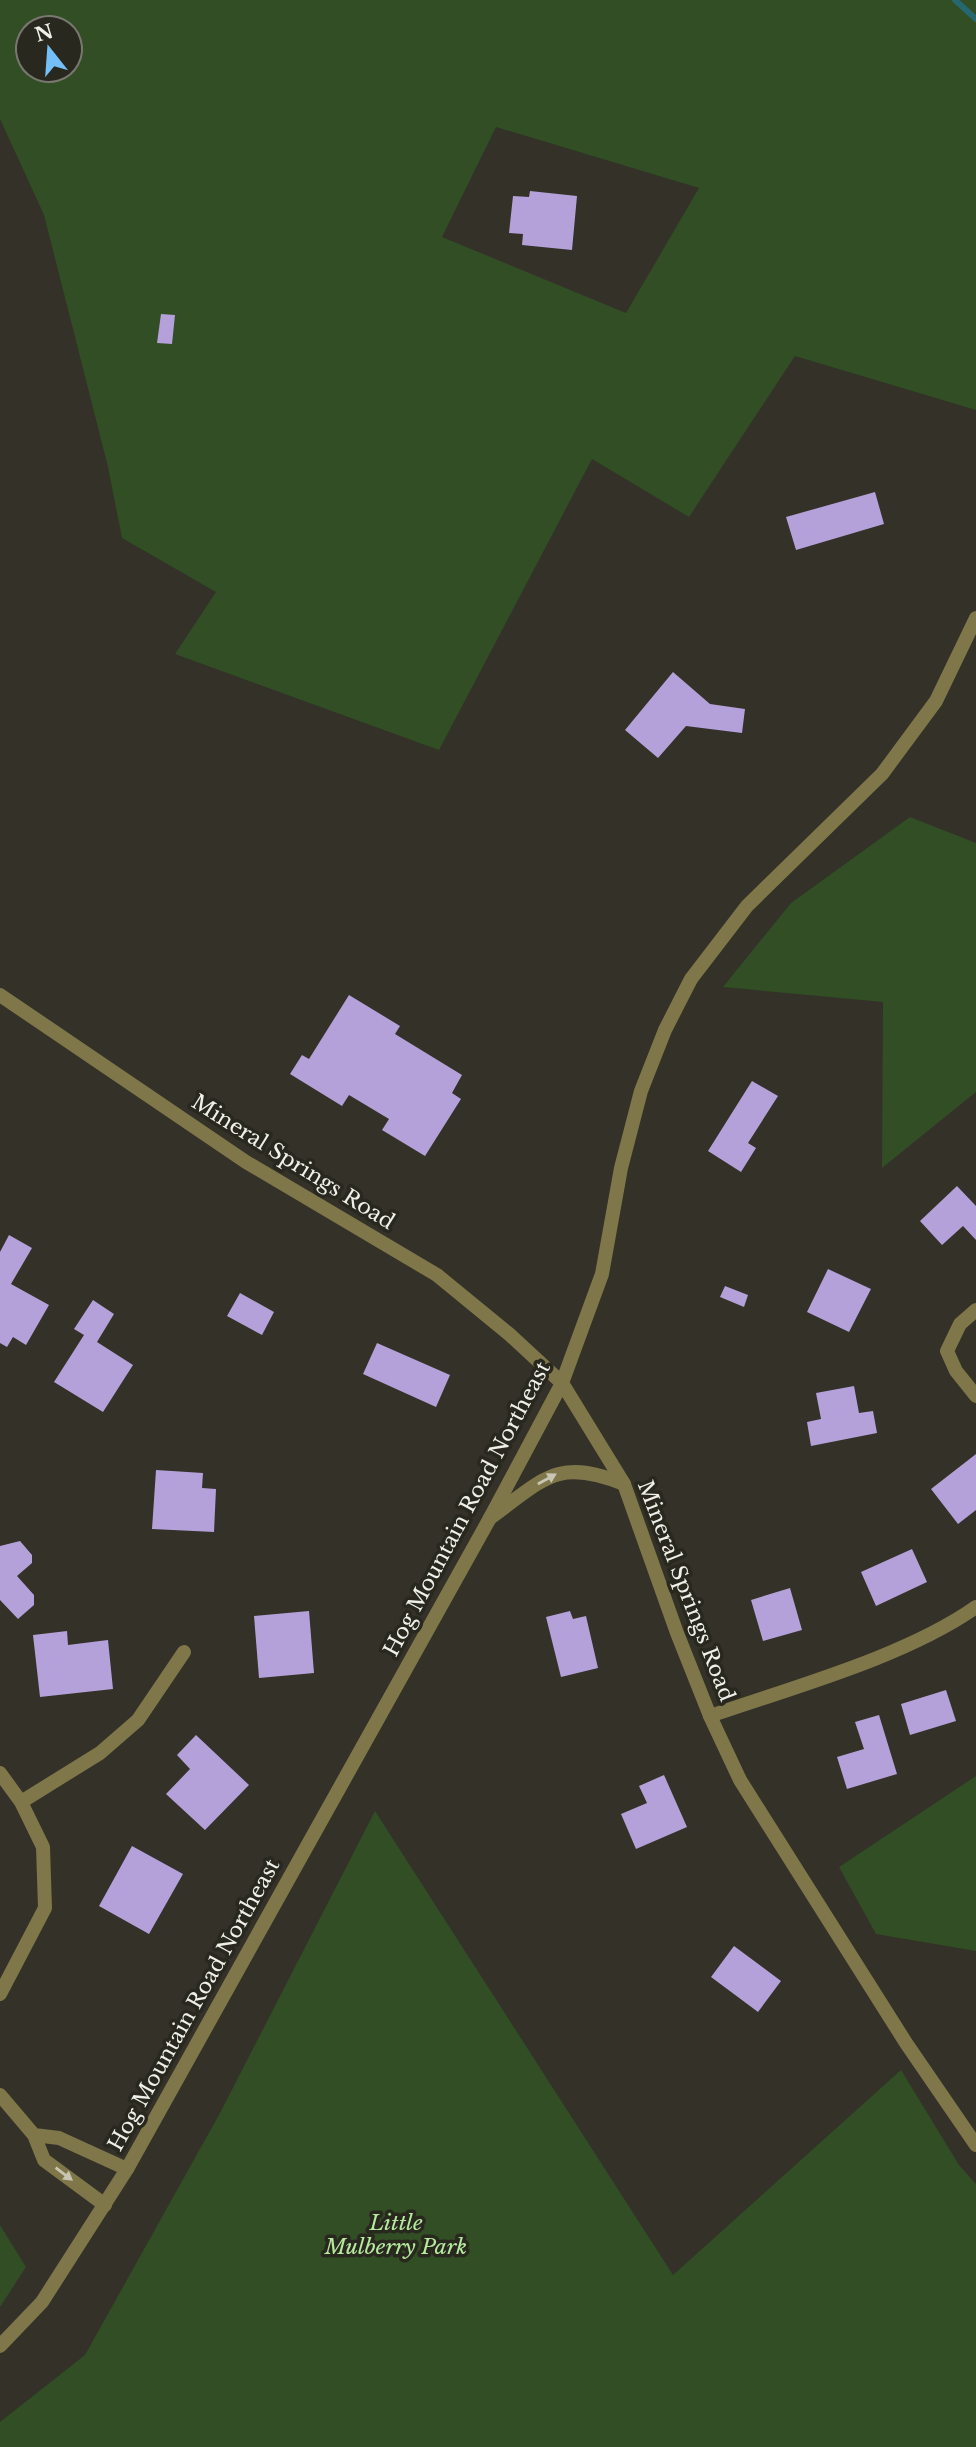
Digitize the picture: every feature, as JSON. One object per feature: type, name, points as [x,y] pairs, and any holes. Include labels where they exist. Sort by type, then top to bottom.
[{"type":"street","name":"Hog Mountain Road Northeast","points":[[0,2346],[42,2302],[127,2169],[491,1518],[562,1383],[602,1274],[621,1168],[641,1091],[665,1030],[691,979],[747,906],[882,775],[936,701],[976,618]]},
{"type":"street","name":"Mineral Springs Road","points":[[0,995],[246,1162],[437,1275],[509,1334],[562,1383],[624,1484],[710,1716],[740,1780],[906,2043],[976,2145]]},
{"type":"street","points":[[976,1310],[960,1324],[947,1351],[956,1371],[976,1396]]},
{"type":"street","points":[[491,1518],[546,1478],[561,1471],[587,1471],[624,1484]]},
{"type":"street","points":[[710,1716],[846,1668],[948,1627],[976,1607]]},
{"type":"street","points":[[21,1802],[100,1753],[138,1720],[184,1652]]},
{"type":"street","points":[[0,1773],[21,1802],[43,1847],[45,1908],[0,1994]]},
{"type":"street","points":[[0,2095],[34,2135],[44,2160],[105,2205]]},
{"type":"street","points":[[34,2135],[59,2138],[127,2169]]},
{"type":"green space","points":[[0,0],[976,0],[976,410],[795,356],[689,517],[592,459],[439,750],[175,654],[216,592],[122,538],[108,467],[44,215],[0,119]],"holes":[[[496,127],[699,188],[626,313],[442,237]]]},
{"type":"green space","points":[[910,817],[976,843],[976,1092],[882,1168],[883,1002],[723,987],[791,903]]},
{"type":"green space","points":[[976,1776],[976,1951],[876,1934],[839,1867]]},
{"type":"green space","name":"Little Mulberry Park","points":[[375,1811],[673,2275],[901,2070],[959,2165],[976,2184],[976,2447],[0,2447],[0,2422],[85,2355],[220,2113]]},
{"type":"green space","points":[[0,2225],[26,2267],[0,2307]]},
{"type":"building","points":[[530,191],[577,196],[572,250],[522,245],[523,234],[509,233],[513,196],[529,197]]},
{"type":"building","points":[[161,314],[175,315],[172,344],[157,343]]},
{"type":"building","points":[[875,492],[884,524],[796,550],[786,517]]},
{"type":"building","points":[[673,672],[710,704],[745,709],[742,733],[686,726],[658,758],[625,730]]},
{"type":"building","points":[[349,995],[400,1026],[395,1034],[462,1075],[452,1093],[461,1099],[425,1156],[382,1130],[389,1119],[349,1095],[342,1106],[290,1074],[302,1055],[309,1059]]},
{"type":"building","points":[[752,1081],[778,1096],[748,1143],[756,1148],[741,1172],[708,1151]]},
{"type":"building","points":[[957,1186],[976,1206],[976,1240],[963,1226],[942,1245],[920,1221]]},
{"type":"building","points":[[9,1235],[32,1248],[11,1284],[49,1305],[26,1345],[13,1337],[7,1347],[0,1343],[0,1252]]},
{"type":"building","points":[[828,1269],[871,1289],[849,1332],[807,1312]]},
{"type":"building","points":[[725,1286],[748,1295],[744,1307],[720,1297]]},
{"type":"building","points":[[240,1293],[274,1312],[262,1335],[227,1316]]},
{"type":"building","points":[[93,1300],[114,1314],[97,1342],[133,1365],[103,1412],[54,1382],[84,1335],[74,1329]]},
{"type":"building","points":[[377,1343],[450,1375],[436,1407],[363,1374]]},
{"type":"building","points":[[854,1386],[859,1413],[873,1411],[877,1433],[811,1446],[807,1422],[821,1419],[816,1393]]},
{"type":"building","points":[[976,1454],[976,1510],[958,1524],[931,1489]]},
{"type":"building","points":[[156,1470],[203,1473],[202,1488],[216,1489],[214,1532],[152,1529]]},
{"type":"building","points":[[20,1541],[32,1555],[32,1563],[17,1576],[34,1595],[34,1605],[18,1619],[0,1600],[0,1546]]},
{"type":"building","points":[[912,1549],[927,1582],[876,1606],[861,1572]]},
{"type":"building","points":[[790,1588],[802,1630],[763,1641],[751,1600]]},
{"type":"building","points":[[309,1611],[314,1673],[259,1678],[254,1616]]},
{"type":"building","points":[[570,1611],[573,1619],[586,1616],[598,1668],[561,1677],[546,1617]]},
{"type":"building","points":[[67,1631],[68,1645],[108,1640],[113,1689],[40,1697],[33,1635]]},
{"type":"building","points":[[946,1690],[956,1721],[910,1735],[901,1704]]},
{"type":"building","points":[[879,1715],[897,1774],[847,1789],[837,1757],[864,1749],[855,1722]]},
{"type":"building","points":[[196,1735],[249,1785],[205,1830],[166,1794],[190,1769],[177,1755]]},
{"type":"building","points":[[664,1775],[687,1827],[636,1849],[621,1814],[647,1803],[639,1786]]},
{"type":"building","points":[[132,1846],[183,1874],[149,1934],[99,1906]]},
{"type":"building","points":[[734,1946],[781,1981],[758,2012],[711,1977]]},
{"type":"waterway","points":[[955,0],[976,19]]}]
